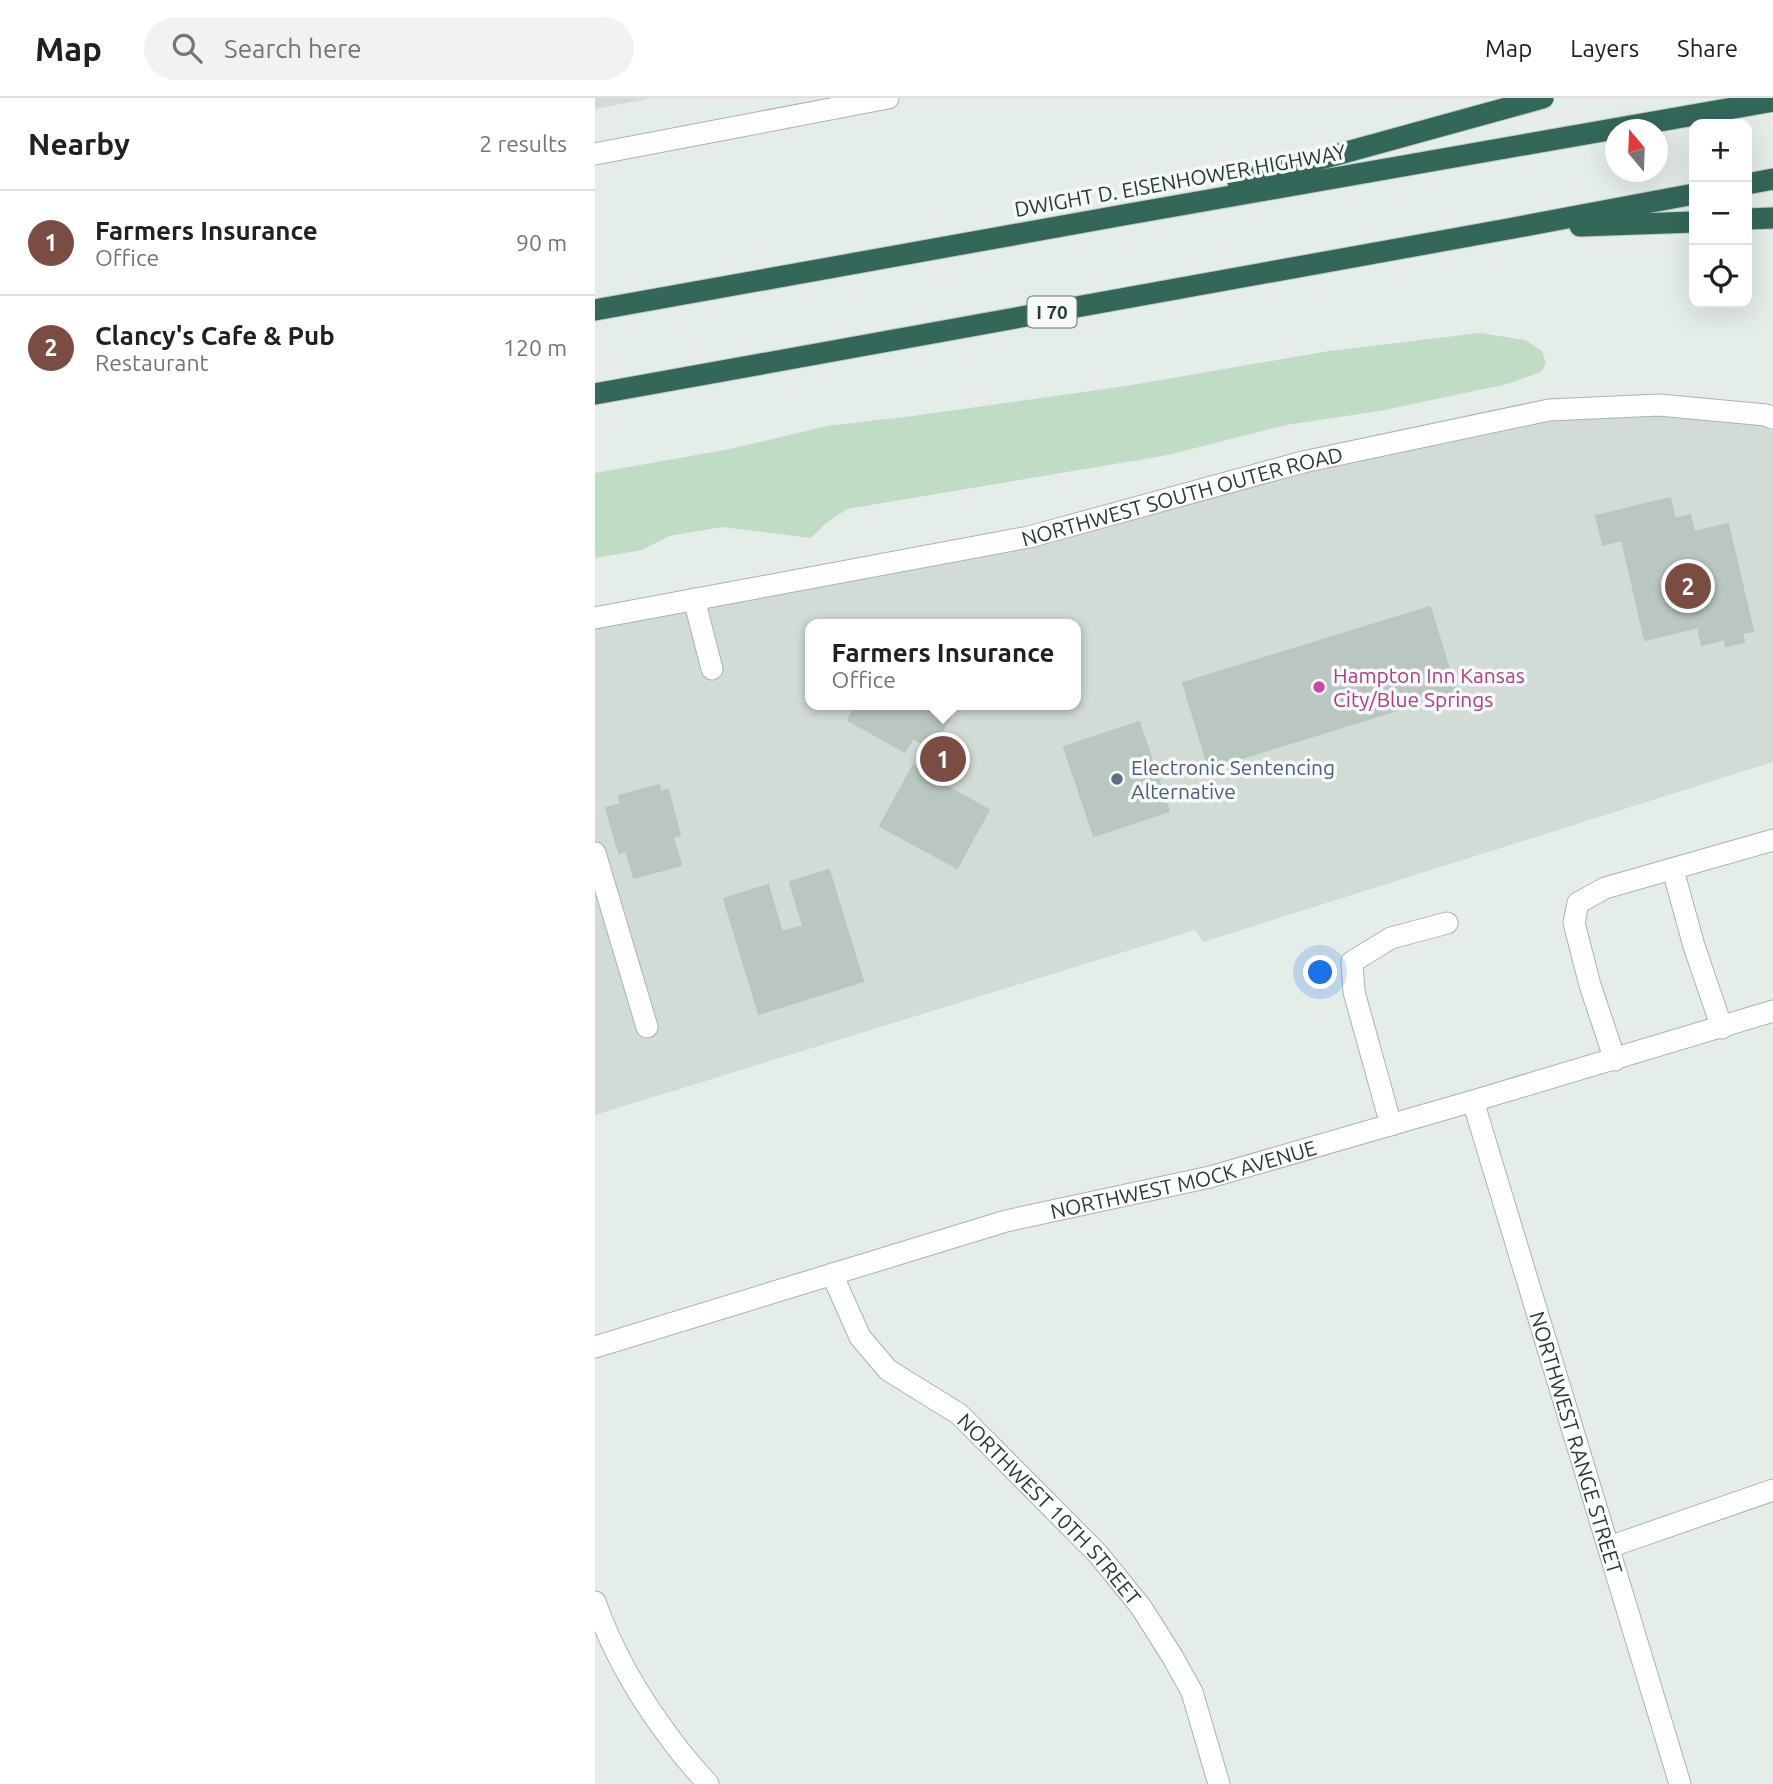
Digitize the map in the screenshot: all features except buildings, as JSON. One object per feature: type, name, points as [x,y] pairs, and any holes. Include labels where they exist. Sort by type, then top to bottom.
[{"type":"highway","points":[[1118,216],[1543,98]]},
{"type":"highway","name":"DWIGHT D. EISENHOWER HIGHWAY","points":[[595,310],[1773,101]]},
{"type":"highway","points":[[1752,183],[1773,179]]},
{"type":"highway","name":"I 70","points":[[595,394],[1689,195]]},
{"type":"highway","points":[[1752,219],[1773,218]]},
{"type":"highway","points":[[1508,229],[1689,222]]},
{"type":"street","points":[[595,154],[888,98]]},
{"type":"street","name":"NORTHWEST SOUTH OUTER ROAD","points":[[595,618],[1029,537],[1303,461],[1549,410],[1659,405],[1766,415],[1773,418]]},
{"type":"street","points":[[694,599],[712,669]]},
{"type":"street","points":[[1615,1059],[1590,985],[1574,923],[1578,903],[1605,888],[1773,840]]},
{"type":"street","points":[[595,853],[647,1027]]},
{"type":"street","points":[[1673,870],[1694,946],[1722,1028]]},
{"type":"street","points":[[1391,1125],[1354,992],[1352,962],[1391,938],[1447,923]]},
{"type":"street","name":"NORTHWEST MOCK AVENUE","points":[[595,1347],[1006,1221],[1210,1177],[1773,1011]]},
{"type":"street","name":"NORTHWEST RANGE STREET","points":[[1473,1101],[1680,1784]]},
{"type":"street","name":"NORTHWEST 10TH STREET","points":[[832,1274],[860,1337],[888,1370],[959,1414],[1098,1554],[1141,1607],[1192,1692],[1219,1784]]},
{"type":"street","points":[[1609,1546],[1773,1490]]},
{"type":"street","points":[[595,1602],[625,1670],[670,1739],[708,1784]]},
{"type":"shaded area","points":[[595,98],[653,98],[595,109]]},
{"type":"shaded area","points":[[1549,410],[1773,418],[1773,762],[1203,942],[1195,930],[595,1115],[595,618],[1029,537]]},
{"type":"green space","points":[[1480,333],[1525,340],[1542,351],[1546,363],[1541,372],[1507,384],[1380,411],[1286,425],[1168,455],[847,509],[826,523],[811,538],[722,527],[669,536],[642,550],[595,558],[595,473],[730,449],[827,426],[1126,386],[1329,351]]},
{"type":"place","name":"Clancy's Cafe & Pub","points":[[1688,586]]},
{"type":"place","name":"Hampton Inn Kansas City/Blue Springs","points":[[1319,687]]},
{"type":"place","name":"Farmers Insurance","points":[[943,759]]},
{"type":"place","name":"Electronic Sentencing Alternative","points":[[1117,779]]}]
